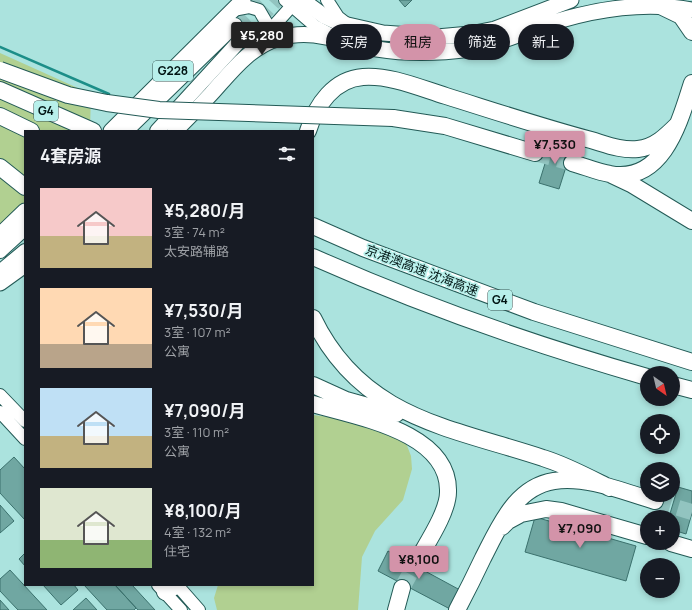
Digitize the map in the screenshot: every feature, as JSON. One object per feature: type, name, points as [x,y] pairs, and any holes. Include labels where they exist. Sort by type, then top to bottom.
[{"type":"highway","points":[[382,33],[437,37],[470,34],[495,29],[571,0]]},
{"type":"highway","points":[[294,2],[324,16],[346,24]]},
{"type":"highway","points":[[382,49],[439,52],[472,48],[498,42],[561,18],[624,3],[652,2],[678,5],[692,10]]},
{"type":"highway","points":[[652,2],[681,16],[692,32]]},
{"type":"highway","name":"G228","points":[[112,130],[238,3]]},
{"type":"highway","points":[[176,130],[245,58],[268,42],[288,36],[326,36]]},
{"type":"highway","points":[[0,70],[68,95],[107,103],[159,110],[393,118],[445,126],[535,153]]},
{"type":"highway","points":[[308,130],[317,108],[326,97],[336,88],[350,80],[363,77],[399,82],[625,149],[636,149],[652,145],[678,124]]},
{"type":"highway","points":[[610,174],[622,175],[636,172],[650,165],[661,155],[670,142],[678,124],[692,83]]},
{"type":"highway","name":"G4","points":[[0,90],[91,130]]},
{"type":"highway","name":"G4","points":[[0,116],[29,130]]},
{"type":"highway","points":[[572,163],[610,174],[631,184],[687,217]]},
{"type":"highway","points":[[0,167],[24,186]]},
{"type":"highway","points":[[0,235],[24,212]]},
{"type":"highway","name":"京港澳高速 沈海高速","points":[[314,226],[363,248],[534,312],[692,362]]},
{"type":"highway","name":"G4","points":[[314,257],[355,275],[524,338],[640,375]]},
{"type":"highway","points":[[0,283],[24,267]]},
{"type":"highway","points":[[314,320],[338,358],[365,387],[399,409],[422,420]]},
{"type":"highway","points":[[314,385],[346,400],[422,420],[545,458],[610,488]]},
{"type":"highway","points":[[680,387],[692,390]]},
{"type":"highway","points":[[314,404],[384,425],[411,437],[427,447],[439,459],[446,474],[448,492],[445,507],[417,561]]},
{"type":"highway","points":[[457,610],[496,532],[508,512],[517,501],[539,485],[554,481],[569,480],[610,488],[640,496]]},
{"type":"highway","points":[[496,532],[508,521],[521,514],[546,509],[561,511],[640,534]]},
{"type":"highway","points":[[680,546],[692,549]]},
{"type":"highway","points":[[396,610],[402,588]]},
{"type":"main road","points":[[327,0],[338,17],[348,24]]},
{"type":"main road","points":[[245,58],[294,2],[315,26],[326,32]]},
{"type":"main road","points":[[238,3],[259,10],[266,22],[262,38]]},
{"type":"main road","points":[[127,130],[240,30],[158,130]]},
{"type":"main road","points":[[0,251],[24,229]]},
{"type":"main road","points":[[0,272],[24,252]]},
{"type":"main road","points":[[0,290],[24,267]]},
{"type":"main road","points":[[0,395],[24,420]]},
{"type":"main road","points":[[0,412],[24,438]]},
{"type":"main road","points":[[171,586],[180,610]]},
{"type":"main road","points":[[171,586],[199,610]]},
{"type":"green space","points":[[0,53],[91,94],[90,130],[24,130],[24,203],[0,226]]},
{"type":"green space","points":[[314,415],[348,419],[380,427],[406,443],[411,456],[412,469],[403,500],[375,531],[362,557],[358,610],[217,610],[214,598],[218,586],[314,586]]},
{"type":"building","points":[[399,0],[412,0],[405,7]]},
{"type":"building","points":[[552,141],[572,148],[559,189],[539,183]]},
{"type":"building","points":[[14,457],[24,468],[24,519],[0,493],[0,470]]},
{"type":"building","points":[[680,488],[692,491],[692,513],[686,534],[680,532],[680,510],[671,510],[674,502],[680,502]]},
{"type":"building","points":[[0,505],[14,521],[0,533]]},
{"type":"building","points":[[535,517],[636,546],[626,581],[525,552]]},
{"type":"building","points":[[388,551],[460,590],[450,609],[378,571]]},
{"type":"building","points":[[24,554],[24,565],[19,559]]},
{"type":"building","points":[[10,570],[47,610],[18,610],[0,591],[0,579]]},
{"type":"building","points":[[44,586],[75,586],[78,590],[61,605]]},
{"type":"building","points":[[85,586],[116,586],[136,608],[134,610],[107,610]]},
{"type":"building","points":[[116,586],[133,586],[155,610],[138,610]]},
{"type":"building","points":[[86,598],[97,610],[73,610]]},
{"type":"building","points":[[0,600],[9,610],[0,610]]},
{"type":"waterway","points":[[0,47],[109,94]]},
{"type":"tunnel","points":[[235,25],[260,0]]},
{"type":"tunnel","points":[[245,35],[277,0]]},
{"type":"tunnel","points":[[535,153],[572,163]]},
{"type":"tunnel","points":[[658,502],[692,512]]},
{"type":"tunnel","points":[[402,588],[417,561]]}]
